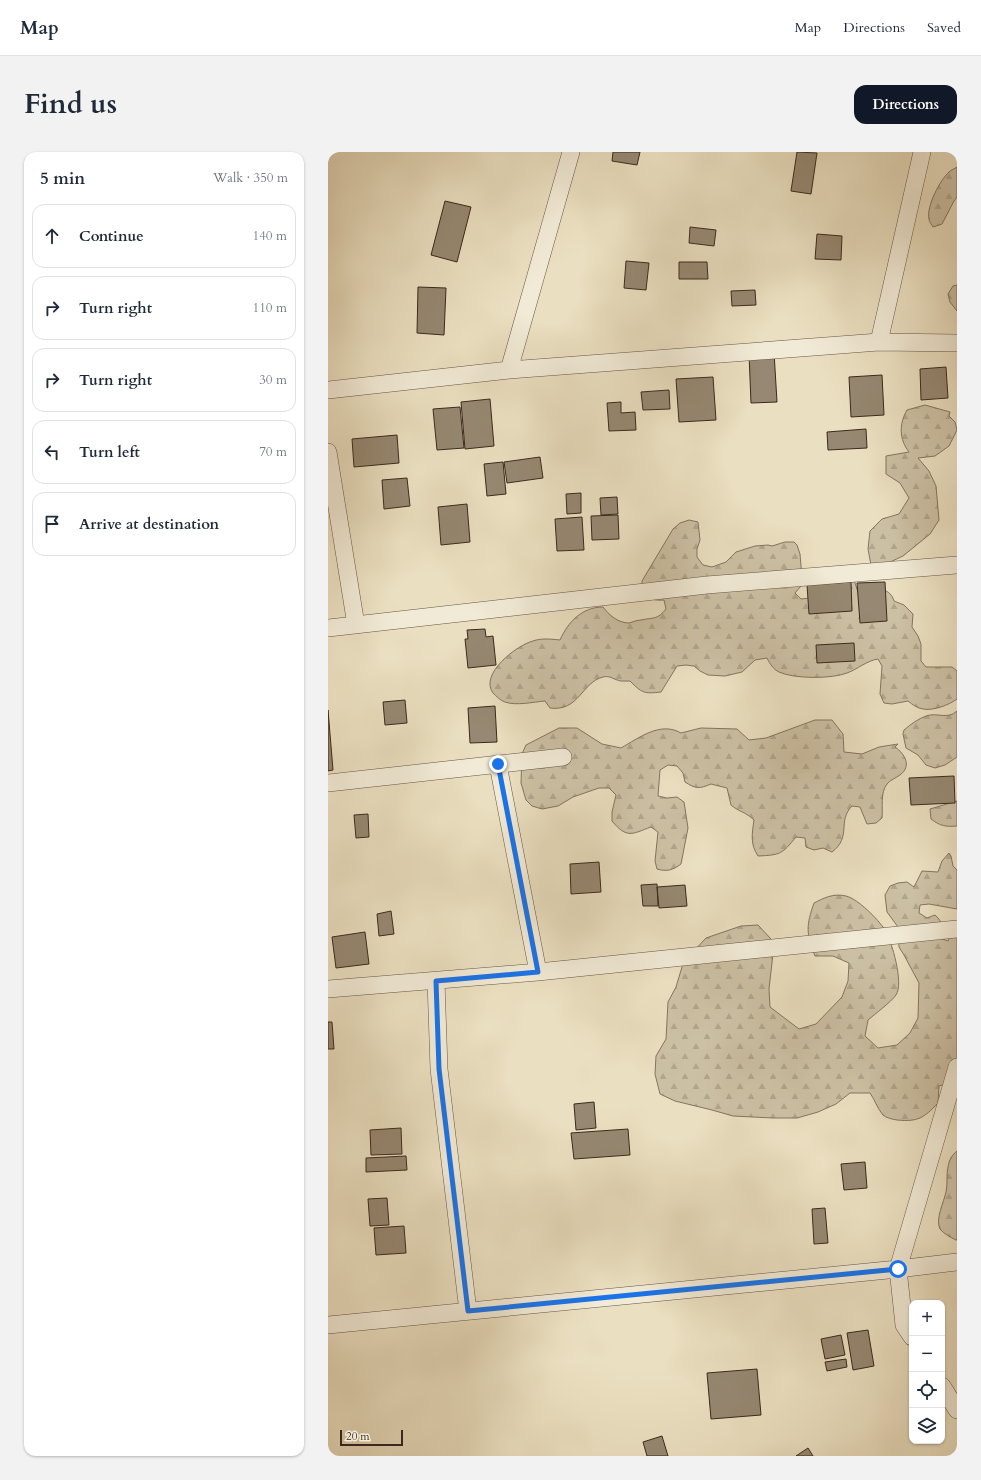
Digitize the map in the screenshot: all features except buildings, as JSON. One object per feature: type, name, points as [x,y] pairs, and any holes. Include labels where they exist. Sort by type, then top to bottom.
[{"type":"street","points":[[509,370],[570,152]]},
{"type":"street","points":[[879,342],[922,152]]},
{"type":"street","points":[[328,390],[509,370],[879,342],[957,343]]},
{"type":"street","points":[[328,452],[356,625]]},
{"type":"street","points":[[328,628],[708,585],[957,565]]},
{"type":"street","points":[[328,783],[563,757]]},
{"type":"street","points":[[498,764],[538,972]]},
{"type":"street","points":[[328,989],[538,972],[957,929]]},
{"type":"street","points":[[436,981],[439,1069],[468,1311]]},
{"type":"street","points":[[911,1336],[904,1325],[898,1269],[957,1067]]},
{"type":"street","points":[[328,1325],[957,1262]]},
{"type":"street","points":[[945,1391],[957,1410]]},
{"type":"green space","points":[[957,167],[957,197],[942,224],[933,227],[929,221],[932,201],[945,176]]},
{"type":"green space","points":[[957,285],[957,311],[950,302],[948,294],[953,286]]},
{"type":"green space","points":[[925,405],[950,412],[949,416],[955,422],[957,430],[949,446],[935,456],[918,458],[929,471],[936,486],[939,520],[930,534],[903,556],[888,563],[871,565],[868,549],[870,531],[882,519],[899,514],[909,498],[900,483],[886,474],[886,456],[909,452],[903,442],[901,431],[904,415],[907,410]]},
{"type":"green space","points":[[689,520],[698,522],[700,540],[697,549],[697,557],[703,565],[712,567],[726,562],[736,552],[755,546],[772,546],[785,542],[794,542],[797,545],[800,554],[802,578],[801,586],[795,593],[801,599],[810,598],[854,580],[858,592],[884,590],[888,592],[894,601],[904,605],[913,614],[912,627],[921,644],[921,661],[926,667],[952,667],[957,671],[957,699],[941,707],[931,709],[921,709],[908,701],[892,704],[884,703],[880,694],[882,666],[878,659],[870,661],[847,673],[823,677],[794,676],[779,672],[767,658],[755,660],[742,672],[725,676],[708,675],[694,666],[677,666],[661,692],[655,693],[644,692],[630,681],[621,681],[610,677],[603,677],[596,680],[568,706],[560,708],[550,708],[545,701],[519,704],[509,703],[502,701],[493,693],[490,685],[491,677],[495,669],[502,661],[518,648],[536,640],[560,640],[567,627],[582,613],[595,608],[603,607],[614,618],[625,623],[655,618],[660,615],[666,609],[664,600],[654,600],[647,597],[643,591],[642,581],[673,529],[680,523]]},
{"type":"green space","points":[[957,711],[957,757],[945,765],[935,768],[926,765],[918,755],[906,748],[903,734],[904,730],[912,724],[926,716],[950,715]]},
{"type":"green space","points":[[815,720],[832,720],[843,734],[844,752],[862,754],[879,747],[898,744],[895,747],[902,753],[906,760],[906,768],[904,772],[890,781],[883,791],[882,818],[876,823],[867,824],[860,807],[852,806],[845,817],[841,841],[832,852],[823,848],[814,850],[806,847],[805,838],[796,837],[784,850],[776,854],[758,856],[755,852],[752,834],[754,820],[731,805],[727,788],[711,784],[698,788],[692,786],[685,782],[683,773],[677,766],[668,765],[660,770],[658,796],[667,798],[677,797],[684,802],[688,828],[681,864],[670,870],[661,870],[657,869],[655,861],[658,832],[651,827],[639,832],[626,833],[617,827],[612,821],[612,812],[616,795],[609,788],[599,788],[573,797],[558,806],[542,809],[532,806],[526,800],[521,783],[522,754],[526,745],[559,728],[577,728],[602,744],[621,748],[650,732],[658,730],[673,730],[681,733],[701,728],[737,729],[749,740],[766,738]]},
{"type":"green space","points":[[957,801],[957,826],[943,826],[931,819],[930,809]]},
{"type":"green space","points":[[949,853],[953,866],[957,870],[957,909],[929,904],[920,905],[919,913],[927,918],[935,915],[940,920],[942,925],[940,938],[948,941],[953,924],[957,920],[957,1097],[946,1084],[939,1086],[938,1103],[933,1108],[920,1118],[897,1120],[887,1118],[883,1115],[870,1093],[850,1093],[836,1104],[818,1112],[797,1118],[733,1116],[675,1101],[660,1094],[655,1074],[656,1056],[666,1039],[668,1002],[676,987],[682,967],[706,938],[741,926],[758,925],[771,939],[773,954],[769,989],[770,1007],[799,1029],[816,1024],[842,997],[848,981],[849,963],[833,956],[815,956],[808,930],[808,924],[814,903],[833,896],[846,896],[856,901],[878,920],[888,936],[894,953],[898,972],[898,989],[894,998],[868,1020],[865,1036],[878,1048],[897,1045],[910,1033],[918,1018],[919,983],[899,947],[898,927],[887,912],[885,895],[890,886],[898,883],[907,882],[914,887],[922,871],[938,872],[942,861]]},
{"type":"green space","points":[[957,1151],[956,1240],[940,1229],[939,1220],[940,1210],[947,1189],[948,1164]]},
{"type":"route","points":[[498,764],[538,972],[436,981],[439,1069],[468,1311],[898,1269]]}]
